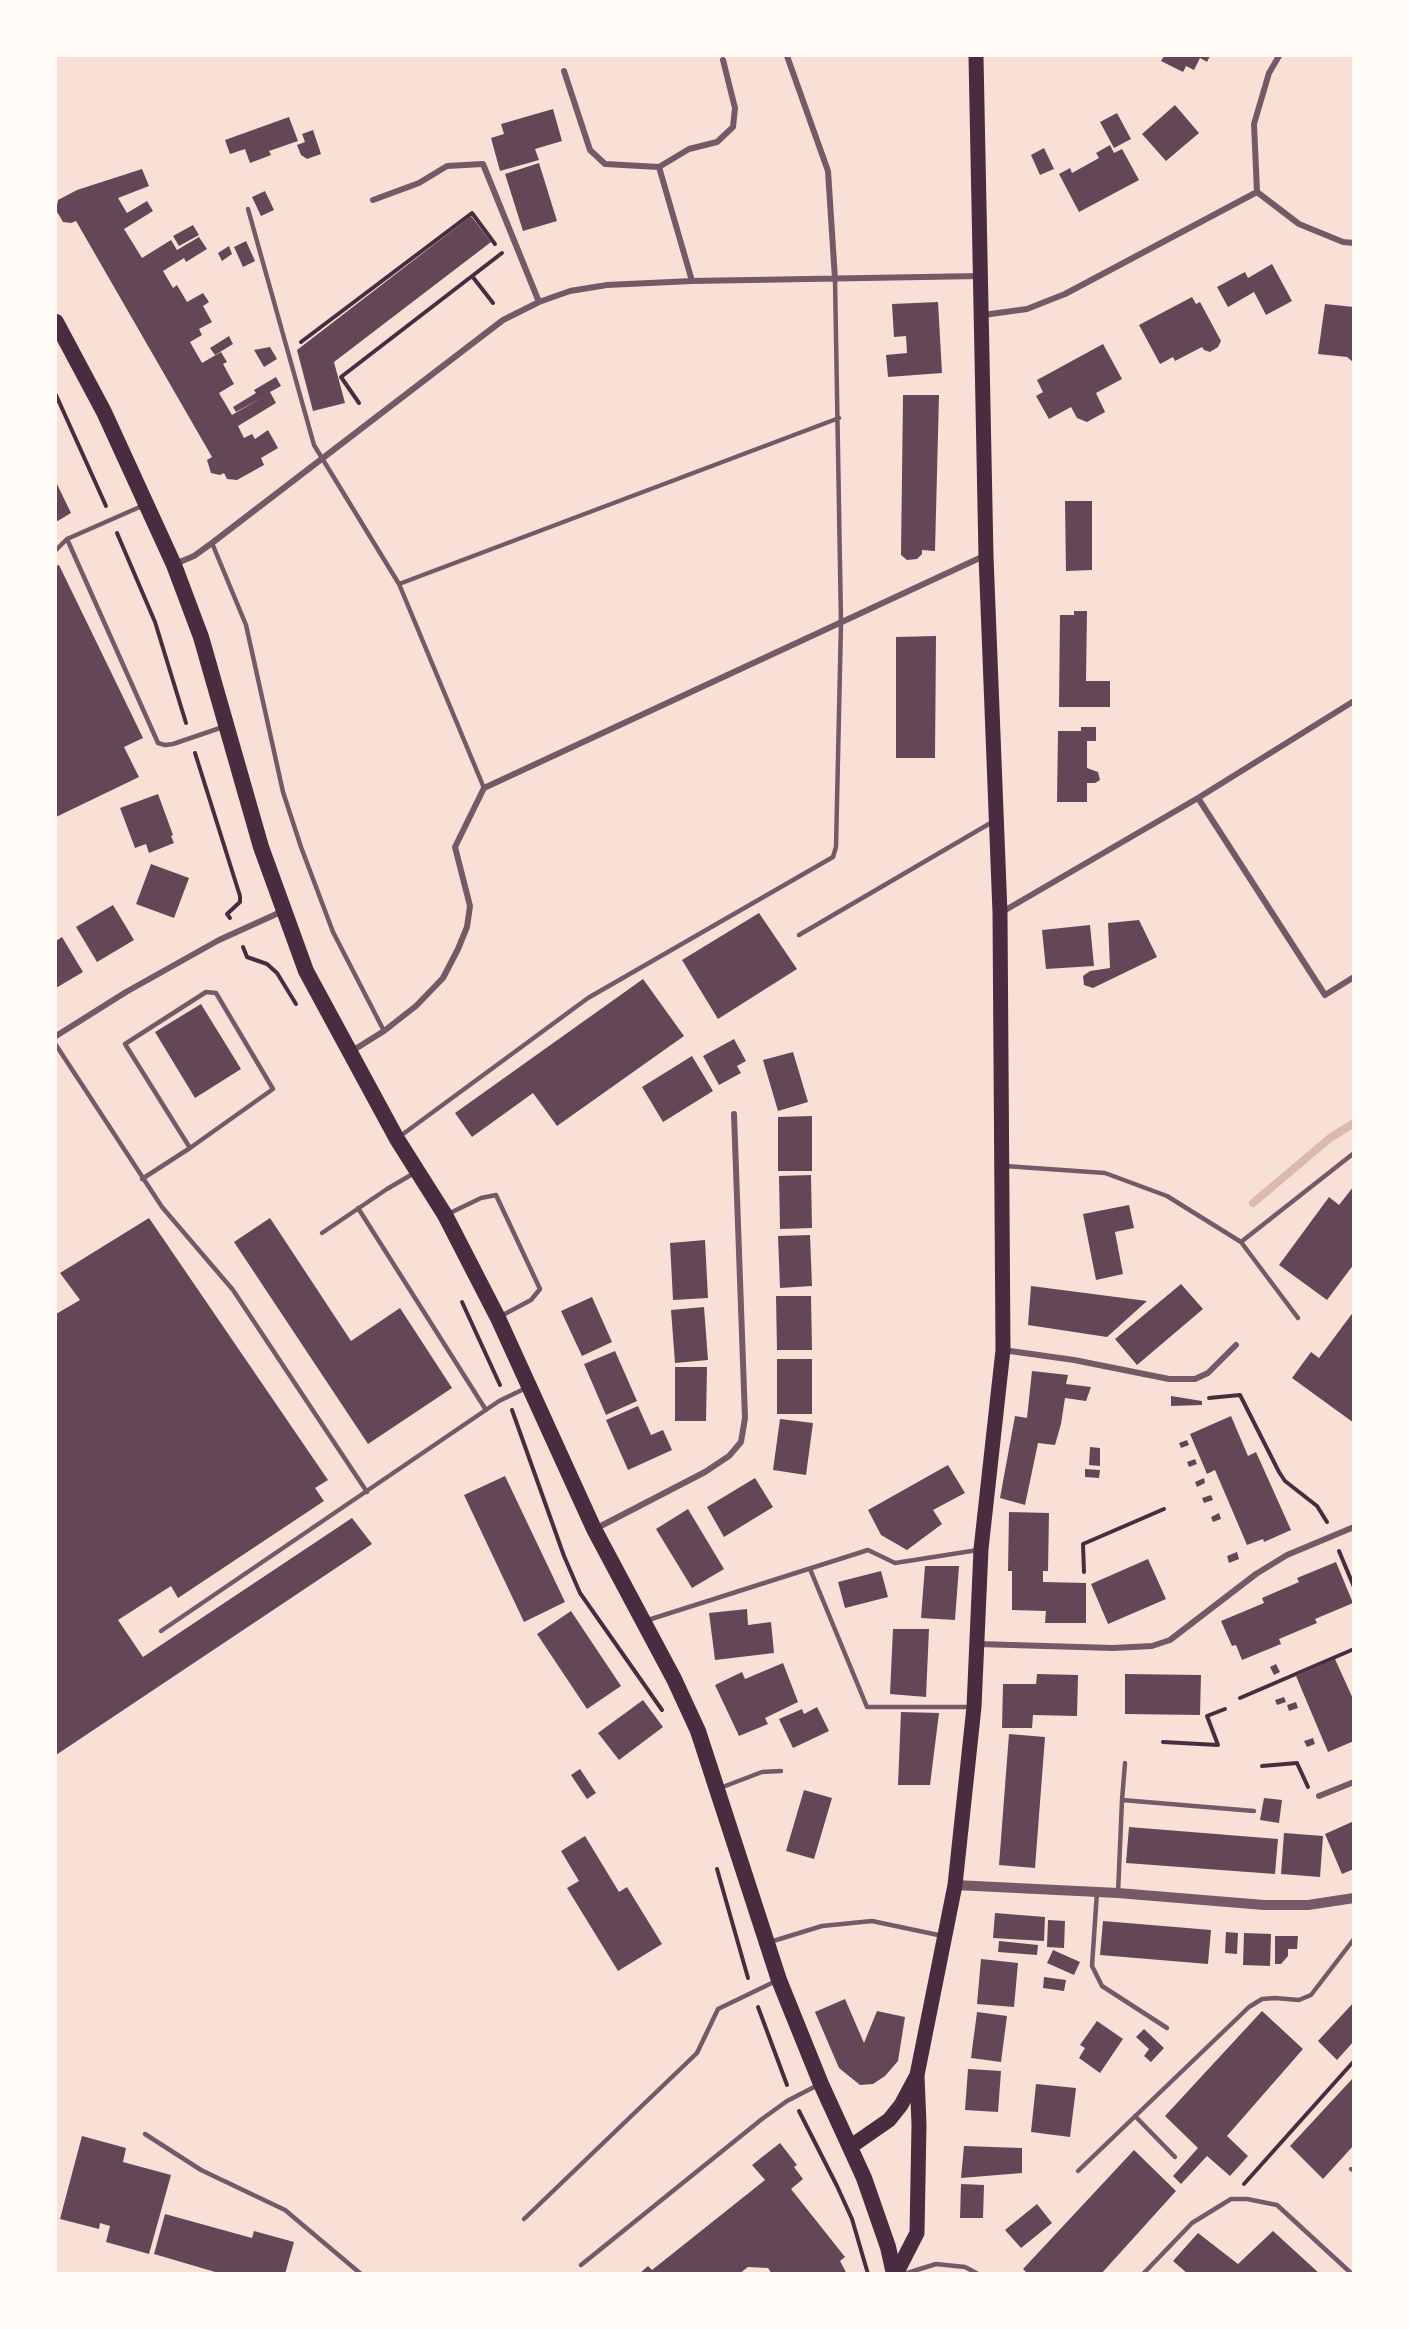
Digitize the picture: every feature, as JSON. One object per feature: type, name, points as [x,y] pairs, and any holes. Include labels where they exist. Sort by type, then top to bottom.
[{"type":"highway","points":[[56,322],[99,403],[174,565],[201,637],[261,847],[306,971],[398,1139],[445,1215],[498,1318],[594,1529],[688,1708],[718,1789],[779,1980],[821,2084],[878,2214],[895,2274]]},
{"type":"main road","points":[[895,2274],[917,2233],[919,2124],[917,2075],[955,1886],[974,1707],[981,1549],[1003,1350],[1000,914],[986,556],[976,56]]},
{"type":"main road","points":[[850,2147],[889,2120],[901,2105],[917,2075]]},
{"type":"street","points":[[787,56],[828,171],[835,279]]},
{"type":"street","points":[[1257,192],[1254,124],[1269,73],[1279,56]]},
{"type":"street","points":[[564,71],[590,150],[605,164],[659,167],[689,149],[717,142],[732,127],[735,108],[723,60]]},
{"type":"street","points":[[373,200],[419,183],[447,166],[483,164],[539,302]]},
{"type":"street","points":[[659,167],[692,281]]},
{"type":"street","points":[[1257,192],[1299,224],[1343,242],[1353,243]]},
{"type":"street","points":[[981,315],[1026,309],[1065,294],[1257,192]]},
{"type":"street","points":[[174,565],[194,556],[212,543],[503,320],[539,302],[570,291],[607,285],[692,281],[981,276]]},
{"type":"street","points":[[349,1052],[384,1031],[416,1006],[443,978],[463,938],[470,906],[455,847],[484,788],[986,556]]},
{"type":"street","points":[[1000,914],[1198,798],[1353,701]]},
{"type":"street","points":[[1198,798],[1325,995],[1353,977]]},
{"type":"street","points":[[56,1036],[126,992],[219,940],[284,911]]},
{"type":"street","points":[[594,1529],[705,1472],[729,1455],[741,1442],[745,1418],[734,1113]]},
{"type":"street","points":[[1003,1350],[1074,1360],[1169,1379],[1195,1379],[1208,1373],[1236,1345]]},
{"type":"street","points":[[977,1644],[1113,1648],[1152,1646],[1170,1640],[1256,1574],[1287,1555],[1353,1527]]},
{"type":"street","points":[[1319,1796],[1353,1782]]},
{"type":"street","points":[[955,1886],[1118,1893],[1264,1905],[1308,1905],[1353,1898]]},
{"type":"lane","points":[[248,210],[314,445],[399,584],[484,788]]},
{"type":"lane","points":[[398,1139],[588,998],[833,857],[836,847],[841,623],[835,279]]},
{"type":"lane","points":[[399,584],[839,418]]},
{"type":"lane","points":[[56,550],[68,539],[147,504]]},
{"type":"lane","points":[[68,539],[158,743],[174,744],[228,726]]},
{"type":"lane","points":[[212,543],[231,583],[246,625],[284,792],[301,847],[333,932],[384,1031]]},
{"type":"lane","points":[[799,935],[996,819]]},
{"type":"lane","points":[[142,1179],[190,1148],[273,1089],[216,993],[206,992],[125,1044],[190,1148]]},
{"type":"lane","points":[[56,1045],[142,1179],[176,1224],[233,1290],[367,1492]]},
{"type":"lane","points":[[1240,1242],[1353,1153]]},
{"type":"lane","points":[[1001,1166],[1105,1173],[1167,1196],[1240,1242],[1298,1318]]},
{"type":"lane","points":[[322,1233],[418,1171]]},
{"type":"lane","points":[[445,1215],[481,1198],[496,1195],[540,1289],[531,1300],[498,1318]]},
{"type":"lane","points":[[358,1208],[486,1410]]},
{"type":"lane","points":[[160,1631],[499,1401],[528,1387]]},
{"type":"lane","points":[[644,1622],[868,1550],[896,1563],[981,1549]]},
{"type":"lane","points":[[810,1569],[867,1707],[974,1707]]},
{"type":"lane","points":[[1118,1893],[1125,1762]]},
{"type":"lane","points":[[718,1789],[762,1772],[781,1771]]},
{"type":"lane","points":[[1122,1800],[1254,1811]]},
{"type":"lane","points":[[1097,1892],[1092,1966],[1102,1986],[1167,2028]]},
{"type":"lane","points":[[767,1943],[822,1926],[872,1921],[945,1936]]},
{"type":"lane","points":[[1078,2171],[1249,2007],[1262,1999],[1299,2000],[1311,1995],[1353,1939]]},
{"type":"lane","points":[[524,2219],[697,2053],[718,2009],[779,1980]]},
{"type":"lane","points":[[580,2265],[762,2119],[787,2101],[821,2084]]},
{"type":"lane","points":[[1135,2116],[1175,2157]]},
{"type":"lane","points":[[145,2134],[201,2170],[285,2210],[361,2274]]},
{"type":"lane","points":[[1143,2274],[1192,2223],[1231,2199],[1247,2199],[1277,2205],[1352,2274]]},
{"type":"lane","points":[[904,2274],[936,2264],[965,2267],[978,2274]]},
{"type":"path","points":[[300,343],[472,213],[502,253],[341,377],[359,404]]},
{"type":"path","points":[[472,276],[493,303]]},
{"type":"path","points":[[56,395],[106,507]]},
{"type":"path","points":[[115,528],[155,622],[187,725]]},
{"type":"path","points":[[194,747],[240,896],[240,902],[227,914],[229,917]]},
{"type":"path","points":[[244,951],[247,957],[267,964],[277,973],[298,1007]]},
{"type":"path","points":[[461,1300],[500,1384]]},
{"type":"path","points":[[1209,1398],[1240,1395],[1279,1472],[1285,1480],[1317,1506],[1328,1524]]},
{"type":"path","points":[[513,1413],[564,1556],[580,1593],[665,1714]]},
{"type":"path","points":[[1084,1572],[1083,1544],[1164,1509]]},
{"type":"path","points":[[1337,1547],[1353,1587]]},
{"type":"path","points":[[1240,1698],[1353,1649]]},
{"type":"path","points":[[1163,1742],[1218,1745],[1207,1716],[1225,1709]]},
{"type":"path","points":[[1262,1767],[1297,1763],[1307,1787]]},
{"type":"path","points":[[716,1867],[746,1971]]},
{"type":"path","points":[[759,2010],[787,2084]]},
{"type":"path","points":[[1231,2199],[1353,2061]]},
{"type":"path","points":[[803,2118],[848,2211],[868,2274]]},
{"type":"building","points":[[1164,56],[1210,56],[1207,62],[1200,58],[1194,70],[1186,66],[1183,72],[1161,61]]},
{"type":"building","points":[[1175,105],[1199,133],[1166,161],[1142,134]]},
{"type":"building","points":[[553,109],[562,141],[535,149],[539,160],[500,171],[491,138],[504,134],[501,124]]},
{"type":"building","points":[[1117,113],[1131,139],[1114,148],[1100,122]]},
{"type":"building","points":[[289,117],[298,141],[269,151],[271,155],[250,163],[245,149],[230,154],[225,140]]},
{"type":"building","points":[[313,130],[321,154],[307,159],[301,155],[297,145],[305,142],[302,134]]},
{"type":"building","points":[[1110,145],[1114,153],[1122,149],[1139,180],[1079,212],[1059,174],[1070,168],[1072,173],[1099,158],[1096,153]]},
{"type":"building","points":[[1044,148],[1054,169],[1040,175],[1031,155]]},
{"type":"building","points":[[539,163],[557,221],[523,231],[505,174]]},
{"type":"building","points":[[142,169],[149,186],[118,198],[127,213],[147,201],[153,211],[124,229],[142,258],[171,240],[177,250],[199,237],[207,249],[186,262],[184,258],[163,271],[173,288],[177,285],[187,302],[203,293],[209,302],[203,306],[212,322],[199,329],[202,335],[190,342],[202,363],[221,352],[227,362],[223,364],[234,384],[219,393],[232,415],[263,397],[236,412],[233,407],[256,393],[254,390],[276,377],[281,386],[270,392],[276,403],[238,426],[244,438],[252,434],[255,439],[268,430],[278,448],[261,458],[264,465],[237,480],[227,479],[224,473],[220,475],[211,473],[207,460],[212,457],[76,221],[63,222],[56,210],[58,200],[77,190]]},
{"type":"building","points":[[265,191],[274,210],[261,216],[252,197]]},
{"type":"building","points":[[471,216],[491,242],[334,362],[345,403],[313,411],[297,350]]},
{"type":"building","points":[[193,225],[199,235],[179,246],[173,236]]},
{"type":"building","points":[[246,241],[255,261],[243,267],[234,247]]},
{"type":"building","points":[[229,246],[232,254],[222,261],[218,253]]},
{"type":"building","points":[[1272,264],[1292,301],[1266,315],[1254,292],[1228,307],[1217,287],[1245,272],[1248,278]]},
{"type":"building","points":[[1192,297],[1196,304],[1200,302],[1221,341],[1218,347],[1210,352],[1202,347],[1175,361],[1173,357],[1160,364],[1139,325]]},
{"type":"building","points":[[938,302],[942,373],[888,377],[886,355],[907,353],[906,336],[894,337],[892,304]]},
{"type":"building","points":[[1325,304],[1354,307],[1354,363],[1347,357],[1318,354]]},
{"type":"building","points":[[229,336],[233,344],[215,355],[210,348]]},
{"type":"building","points":[[1103,344],[1122,379],[1096,393],[1105,412],[1087,422],[1077,418],[1071,407],[1049,419],[1036,396],[1043,392],[1037,380]]},
{"type":"building","points":[[270,347],[277,359],[264,367],[254,350]]},
{"type":"building","points":[[903,395],[939,395],[935,551],[922,550],[922,554],[917,559],[907,560],[901,555]]},
{"type":"building","points":[[56,482],[71,513],[56,522]]},
{"type":"building","points":[[1065,501],[1092,501],[1092,570],[1066,571]]},
{"type":"building","points":[[59,565],[143,738],[124,747],[139,777],[56,817],[56,566]]},
{"type":"building","points":[[1074,611],[1087,611],[1086,681],[1110,681],[1110,707],[1059,707],[1060,615],[1074,615]]},
{"type":"building","points":[[936,636],[935,758],[896,758],[896,637]]},
{"type":"building","points":[[1081,727],[1096,727],[1096,741],[1087,741],[1087,768],[1098,772],[1100,780],[1087,783],[1087,802],[1057,802],[1058,731],[1081,731]]},
{"type":"building","points":[[158,794],[174,843],[149,853],[146,844],[135,848],[120,808]]},
{"type":"building","points":[[151,864],[189,878],[174,918],[136,904]]},
{"type":"building","points":[[113,905],[134,940],[97,962],[76,927]]},
{"type":"building","points":[[759,913],[797,969],[718,1019],[682,960]]},
{"type":"building","points":[[1139,920],[1157,957],[1093,988],[1084,985],[1083,976],[1090,971],[1110,968],[1108,923]]},
{"type":"building","points":[[1090,925],[1094,966],[1046,969],[1042,930]]},
{"type":"building","points":[[62,937],[83,972],[56,988],[56,941]]},
{"type":"building","points":[[643,979],[684,1036],[557,1126],[533,1093],[472,1137],[455,1113]]},
{"type":"building","points":[[201,1004],[241,1069],[195,1098],[155,1032]]},
{"type":"building","points":[[734,1039],[746,1061],[737,1066],[741,1073],[719,1085],[703,1056]]},
{"type":"building","points":[[793,1052],[808,1102],[778,1111],[763,1060]]},
{"type":"building","points":[[692,1056],[713,1091],[663,1122],[642,1087]]},
{"type":"building","points":[[812,1116],[812,1171],[778,1171],[778,1117]]},
{"type":"building","points":[[811,1175],[812,1228],[780,1229],[779,1176]]},
{"type":"building","points":[[1354,1186],[1354,1264],[1327,1300],[1279,1265],[1329,1197],[1339,1205]]},
{"type":"building","points":[[1129,1205],[1134,1228],[1115,1232],[1123,1274],[1096,1280],[1083,1214]]},
{"type":"building","points":[[149,1218],[328,1480],[315,1488],[324,1501],[178,1598],[171,1586],[118,1620],[143,1657],[352,1518],[372,1544],[56,1755],[56,1314],[80,1300],[60,1273]]},
{"type":"building","points":[[270,1218],[351,1341],[400,1308],[452,1388],[368,1444],[234,1242]]},
{"type":"building","points":[[810,1235],[812,1286],[780,1288],[778,1236]]},
{"type":"building","points":[[705,1240],[708,1298],[673,1300],[670,1243]]},
{"type":"building","points":[[1181,1284],[1203,1309],[1137,1365],[1115,1339]]},
{"type":"building","points":[[1031,1286],[1147,1301],[1107,1337],[1028,1325]]},
{"type":"building","points":[[776,1296],[811,1296],[812,1350],[777,1350]]},
{"type":"building","points":[[592,1297],[612,1342],[582,1356],[561,1311]]},
{"type":"building","points":[[704,1307],[708,1360],[675,1363],[671,1310]]},
{"type":"building","points":[[1354,1311],[1354,1423],[1292,1378],[1311,1352],[1319,1358]]},
{"type":"building","points":[[615,1351],[637,1401],[606,1415],[584,1364]]},
{"type":"building","points":[[777,1359],[812,1359],[812,1414],[777,1414]]},
{"type":"building","points":[[675,1367],[707,1367],[706,1421],[675,1421]]},
{"type":"building","points":[[1032,1371],[1068,1375],[1066,1384],[1091,1387],[1086,1401],[1065,1398],[1055,1445],[1038,1443],[1025,1505],[1000,1498],[1015,1416],[1027,1418]]},
{"type":"building","points":[[1171,1396],[1202,1401],[1202,1405],[1171,1406]]},
{"type":"building","points":[[638,1406],[651,1435],[663,1430],[672,1450],[628,1470],[606,1420]]},
{"type":"building","points":[[1231,1416],[1248,1456],[1256,1452],[1291,1530],[1264,1542],[1263,1539],[1247,1545],[1215,1470],[1207,1474],[1190,1434]]},
{"type":"building","points":[[780,1419],[813,1423],[806,1475],[773,1470]]},
{"type":"building","points":[[1187,1440],[1189,1445],[1181,1448],[1179,1443]]},
{"type":"building","points":[[1090,1447],[1100,1448],[1100,1466],[1089,1465]]},
{"type":"building","points":[[1195,1459],[1197,1464],[1189,1467],[1187,1462]]},
{"type":"building","points":[[948,1465],[965,1493],[933,1510],[942,1524],[907,1550],[881,1535],[868,1510]]},
{"type":"building","points":[[1085,1469],[1100,1470],[1099,1478],[1085,1477]]},
{"type":"building","points":[[505,1476],[565,1602],[524,1622],[464,1495]]},
{"type":"building","points":[[755,1478],[773,1507],[724,1537],[707,1507]]},
{"type":"building","points":[[1204,1478],[1205,1483],[1197,1487],[1195,1482]]},
{"type":"building","points":[[1211,1495],[1213,1500],[1204,1503],[1202,1498]]},
{"type":"building","points":[[688,1509],[724,1569],[692,1588],[656,1529]]},
{"type":"building","points":[[1009,1512],[1049,1513],[1048,1571],[1043,1571],[1043,1582],[1086,1583],[1086,1623],[1045,1623],[1046,1611],[1012,1610],[1012,1571],[1008,1571]]},
{"type":"building","points":[[1219,1513],[1221,1519],[1213,1522],[1211,1517]]},
{"type":"building","points":[[1237,1552],[1239,1559],[1229,1563],[1227,1556]]},
{"type":"building","points":[[1148,1559],[1166,1599],[1108,1624],[1091,1584]]},
{"type":"building","points":[[1336,1562],[1353,1603],[1315,1619],[1317,1623],[1279,1639],[1281,1644],[1242,1660],[1236,1645],[1232,1646],[1221,1621],[1264,1603],[1262,1598],[1299,1582],[1297,1578]]},
{"type":"building","points":[[925,1566],[959,1566],[955,1620],[921,1618]]},
{"type":"building","points":[[881,1571],[888,1597],[845,1608],[838,1582]]},
{"type":"building","points":[[747,1609],[748,1625],[771,1622],[774,1653],[715,1660],[709,1613]]},
{"type":"building","points":[[571,1611],[621,1686],[587,1709],[537,1634]]},
{"type":"building","points":[[893,1629],[929,1629],[926,1697],[890,1694]]},
{"type":"building","points":[[1335,1659],[1354,1701],[1354,1741],[1328,1752],[1296,1676]]},
{"type":"building","points":[[783,1663],[798,1702],[765,1718],[768,1724],[739,1736],[715,1685],[742,1672],[745,1679]]},
{"type":"building","points":[[1276,1664],[1280,1672],[1274,1675],[1270,1667]]},
{"type":"building","points":[[1037,1674],[1078,1675],[1077,1716],[1033,1715],[1032,1728],[1002,1728],[1003,1684],[1036,1684]]},
{"type":"building","points":[[1125,1674],[1201,1675],[1200,1715],[1125,1714]]},
{"type":"building","points":[[1284,1697],[1286,1702],[1277,1705],[1275,1700]]},
{"type":"building","points":[[643,1700],[663,1727],[619,1760],[598,1733]]},
{"type":"building","points":[[1296,1702],[1298,1708],[1289,1711],[1287,1705]]},
{"type":"building","points":[[817,1707],[829,1731],[793,1748],[779,1719],[802,1709],[804,1714]]},
{"type":"building","points":[[901,1712],[939,1713],[930,1785],[898,1785]]},
{"type":"building","points":[[1009,1734],[1045,1737],[1035,1868],[999,1865]]},
{"type":"building","points":[[1313,1738],[1315,1744],[1307,1747],[1304,1741]]},
{"type":"building","points":[[580,1769],[596,1793],[587,1799],[571,1775]]},
{"type":"building","points":[[804,1790],[832,1798],[814,1859],[786,1851]]},
{"type":"building","points":[[1264,1798],[1282,1800],[1279,1823],[1260,1820]]},
{"type":"building","points":[[1354,1821],[1354,1869],[1342,1874],[1325,1834]]},
{"type":"building","points":[[1129,1827],[1278,1839],[1275,1874],[1126,1863]]},
{"type":"building","points":[[1284,1833],[1323,1836],[1320,1877],[1281,1874]]},
{"type":"building","points":[[585,1836],[619,1892],[627,1887],[662,1944],[618,1971],[567,1888],[579,1881],[561,1851]]},
{"type":"building","points":[[995,1913],[1045,1917],[1044,1941],[993,1938]]},
{"type":"building","points":[[1048,1920],[1065,1921],[1064,1948],[1047,1947]]},
{"type":"building","points":[[1103,1921],[1211,1930],[1208,1964],[1100,1955]]},
{"type":"building","points":[[1226,1932],[1238,1933],[1237,1954],[1225,1953]]},
{"type":"building","points":[[1244,1933],[1271,1934],[1270,1966],[1243,1965]]},
{"type":"building","points":[[1275,1936],[1298,1936],[1297,1949],[1288,1949],[1288,1956],[1281,1964],[1275,1964]]},
{"type":"building","points":[[999,1941],[1038,1945],[1037,1955],[998,1952]]},
{"type":"building","points":[[1053,1950],[1080,1962],[1074,1975],[1047,1963]]},
{"type":"building","points":[[981,1959],[1018,1963],[1014,2007],[977,2004]]},
{"type":"building","points":[[1044,1977],[1066,1980],[1064,1991],[1043,1988]]},
{"type":"building","points":[[845,1999],[864,2043],[877,2011],[905,2017],[898,2061],[885,2076],[873,2084],[860,2085],[839,2068],[815,2012]]},
{"type":"building","points":[[1354,2002],[1354,2041],[1337,2060],[1318,2041]]},
{"type":"building","points":[[1262,2011],[1303,2049],[1227,2136],[1248,2156],[1230,2176],[1207,2156],[1181,2184],[1173,2176],[1198,2148],[1165,2116]]},
{"type":"building","points":[[977,2012],[1007,2016],[1001,2062],[971,2058]]},
{"type":"building","points":[[1097,2021],[1123,2039],[1100,2073],[1079,2058],[1085,2048],[1080,2045]]},
{"type":"building","points":[[1144,2029],[1164,2048],[1151,2062],[1144,2056],[1149,2049],[1136,2037]]},
{"type":"building","points":[[968,2069],[1001,2071],[998,2112],[965,2110]]},
{"type":"building","points":[[1354,2077],[1354,2145],[1323,2179],[1290,2146]]},
{"type":"building","points":[[1036,2084],[1076,2088],[1070,2137],[1031,2132]]},
{"type":"building","points":[[82,2136],[126,2148],[123,2162],[171,2175],[149,2254],[106,2242],[110,2226],[100,2223],[99,2229],[60,2219]]},
{"type":"building","points":[[780,2143],[797,2165],[794,2167],[803,2179],[791,2189],[845,2257],[840,2261],[847,2274],[772,2274],[768,2268],[748,2267],[739,2274],[639,2274],[648,2266],[652,2270],[765,2180],[752,2165]]},
{"type":"building","points":[[964,2146],[1022,2148],[1022,2173],[961,2178]]},
{"type":"building","points":[[1134,2150],[1176,2191],[1101,2274],[1028,2274],[1023,2269]]},
{"type":"building","points":[[961,2184],[984,2185],[983,2218],[960,2218]]},
{"type":"building","points":[[1037,2204],[1052,2223],[1021,2248],[1005,2230]]},
{"type":"building","points":[[165,2214],[252,2238],[254,2231],[294,2242],[285,2274],[222,2274],[154,2254]]},
{"type":"building","points":[[1273,2231],[1320,2274],[1188,2274],[1173,2261],[1198,2233],[1238,2264]]},
{"type":"waterway","points":[[1253,1203],[1330,1138],[1354,1123]]}]
